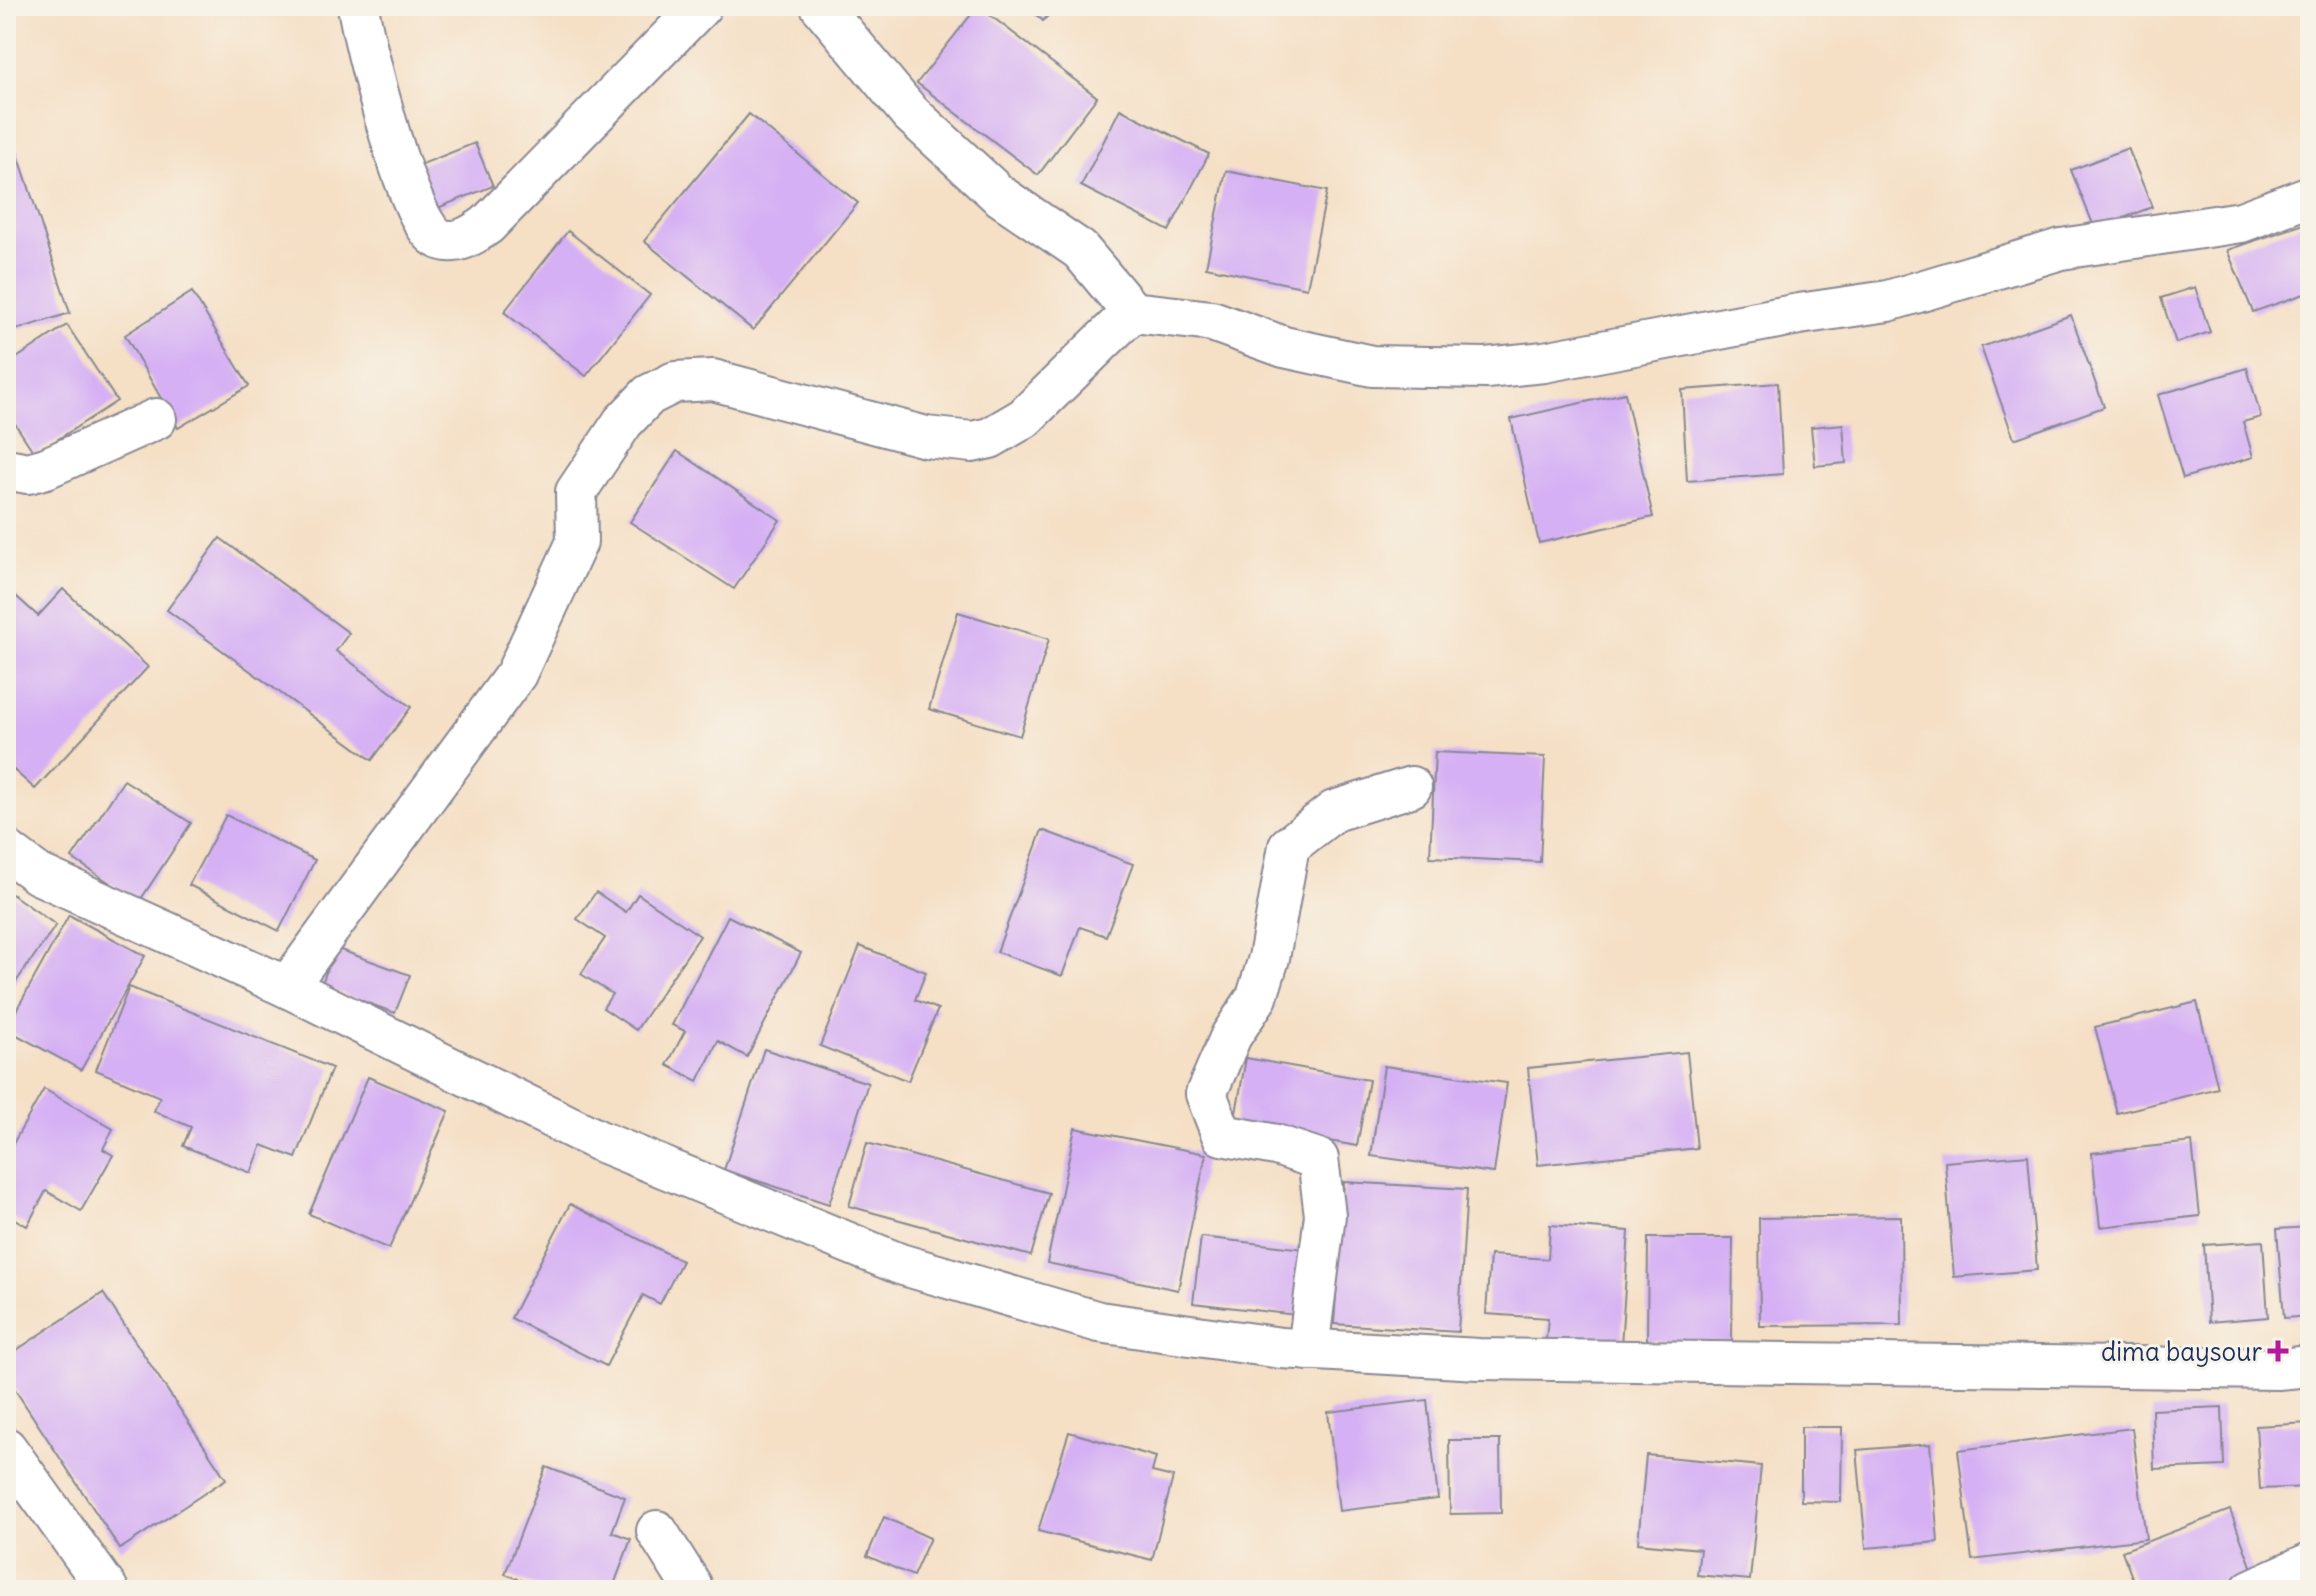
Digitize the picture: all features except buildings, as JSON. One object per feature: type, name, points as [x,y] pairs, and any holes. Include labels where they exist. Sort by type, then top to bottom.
[{"type":"street","points":[[358,6],[394,147],[417,212],[430,232],[449,241],[463,239],[487,225],[701,6]]},
{"type":"street","points":[[821,6],[910,113],[999,195],[1080,250],[1132,312],[1212,321],[1284,347],[1357,364],[1486,368],[1544,362],[1799,314],[1888,301],[2061,249],[2241,222],[2310,196]]},
{"type":"street","points":[[287,987],[516,674],[577,542],[576,492],[623,422],[649,395],[675,382],[713,380],[926,437],[972,442],[990,438],[1024,418],[1132,312]]},
{"type":"street","points":[[6,469],[28,473],[46,468],[156,419]]},
{"type":"street","points":[[1308,1350],[1325,1215],[1318,1159],[1276,1145],[1222,1135],[1206,1094],[1231,1036],[1257,997],[1269,958],[1289,846],[1334,811],[1411,787]]},
{"type":"street","points":[[6,850],[38,874],[287,987],[597,1140],[900,1264],[1099,1322],[1176,1335],[1308,1350],[1479,1359],[1881,1366],[2278,1369],[2310,1366]]},
{"type":"street","points":[[6,1448],[108,1590]]},
{"type":"street","points":[[657,1531],[691,1590]]},
{"type":"street","points":[[2251,1590],[2310,1563]]},
{"type":"place","name":"dima baysour","points":[[2278,1351]]}]
